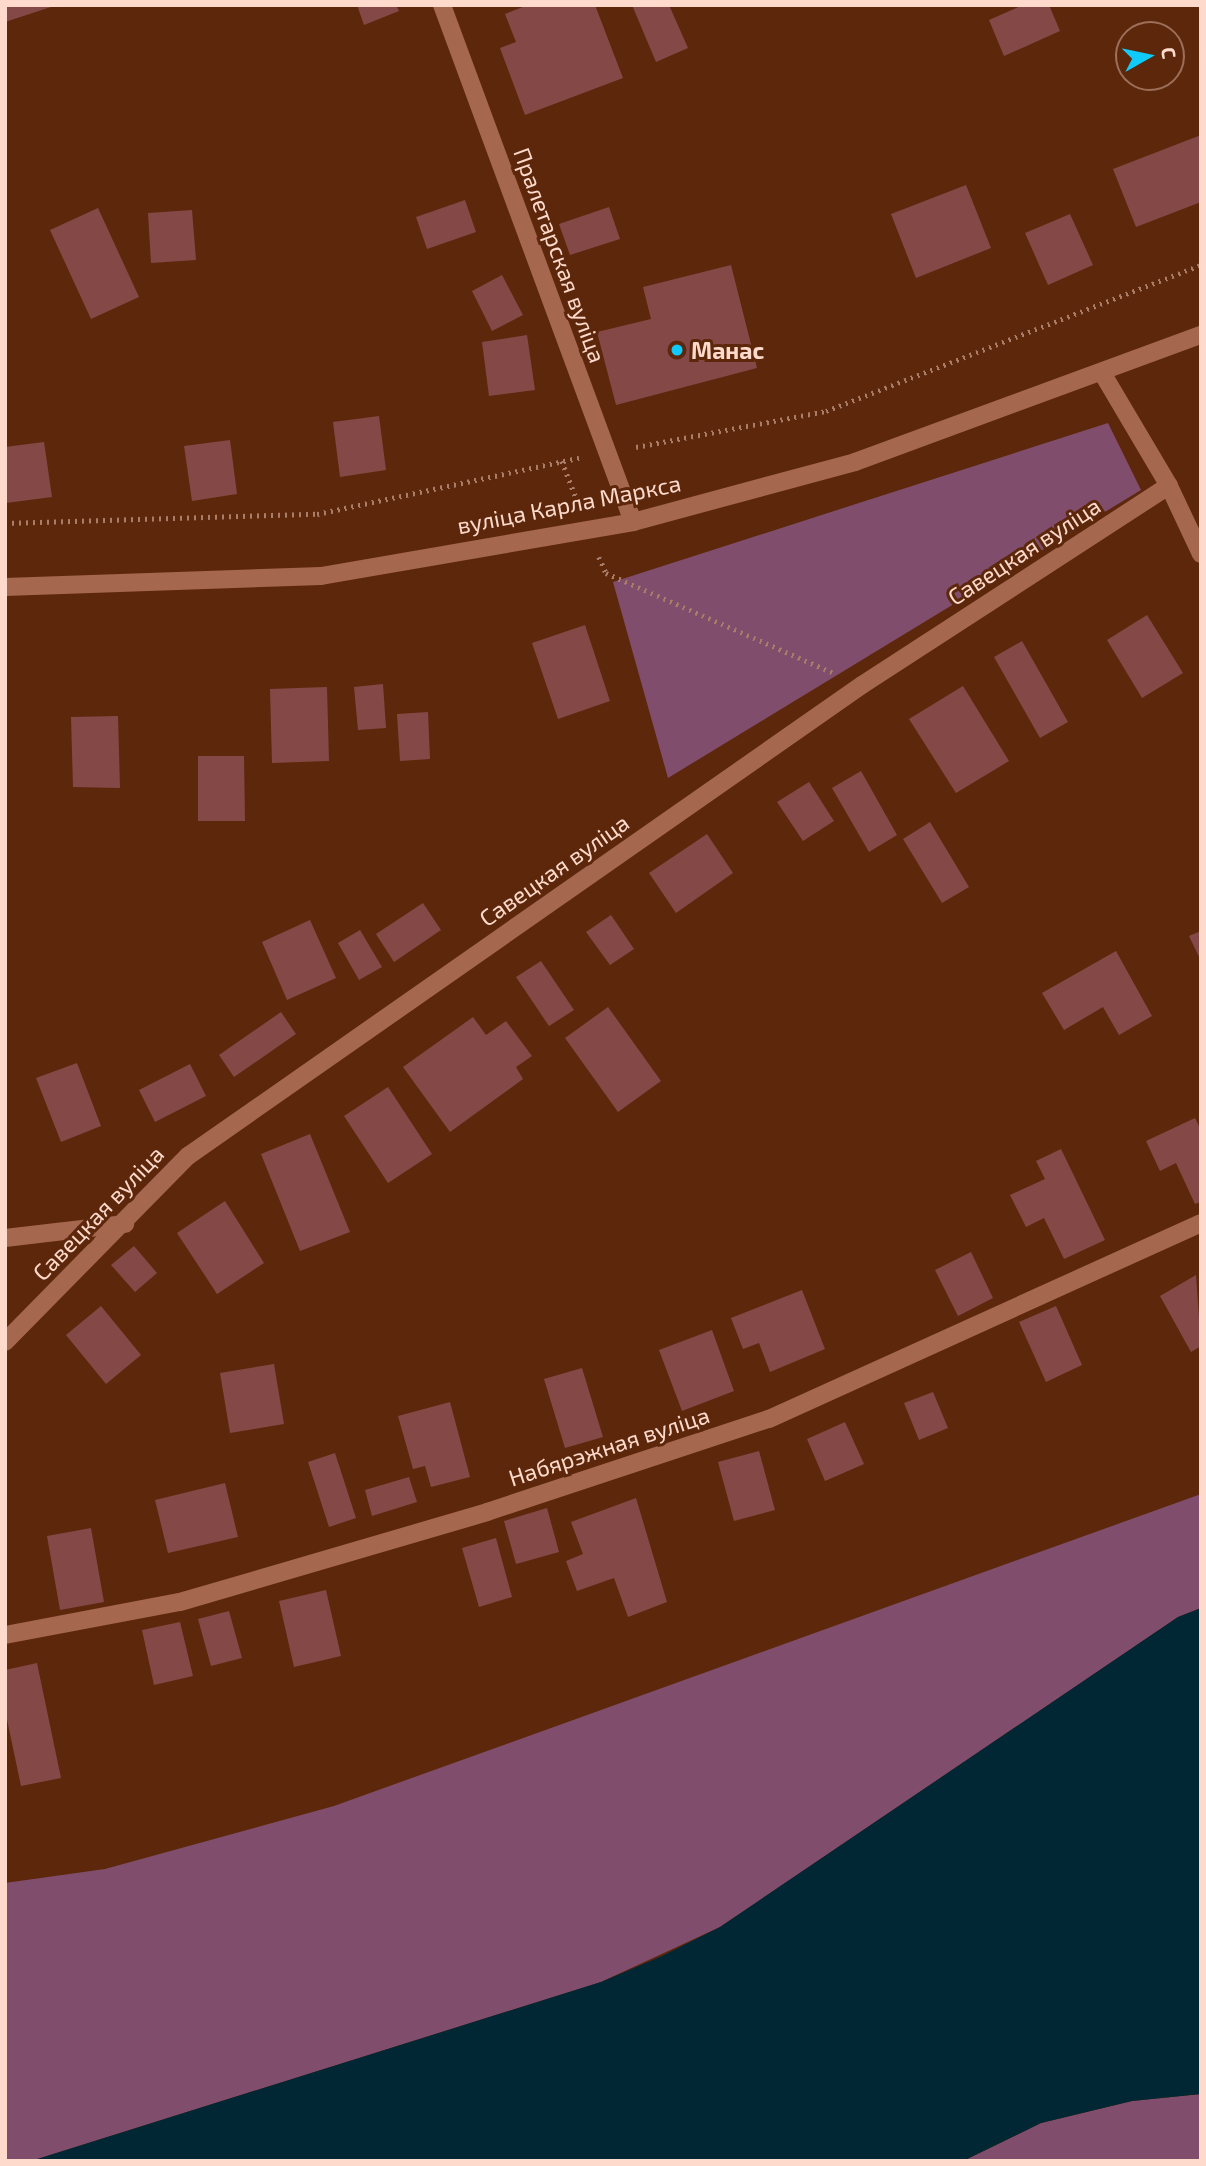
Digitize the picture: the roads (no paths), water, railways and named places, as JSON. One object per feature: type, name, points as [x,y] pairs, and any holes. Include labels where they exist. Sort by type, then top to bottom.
[{"type":"street","name":"Пралетарская вуліца","points":[[442,5],[633,522]]},
{"type":"street","name":"вуліца Карла Маркса","points":[[5,587],[321,576],[633,522],[855,462],[1104,376],[1201,335]]},
{"type":"street","points":[[1104,376],[1170,486],[1201,554]]},
{"type":"street","name":"Савецкая вуліца","points":[[5,1342],[125,1224],[188,1156],[862,685],[1170,486]]},
{"type":"street","name":"Набярэжная вуліца","points":[[5,1635],[180,1602],[487,1512],[769,1419],[1201,1223]]},
{"type":"street","points":[[5,1238],[125,1224]]},
{"type":"water","points":[[1201,1608],[1201,2094],[1132,2101],[1041,2123],[963,2161],[31,2161],[601,1982],[662,1956],[720,1927],[1178,1617]]},
{"type":"place","name":"Манас","points":[[677,350]]}]
